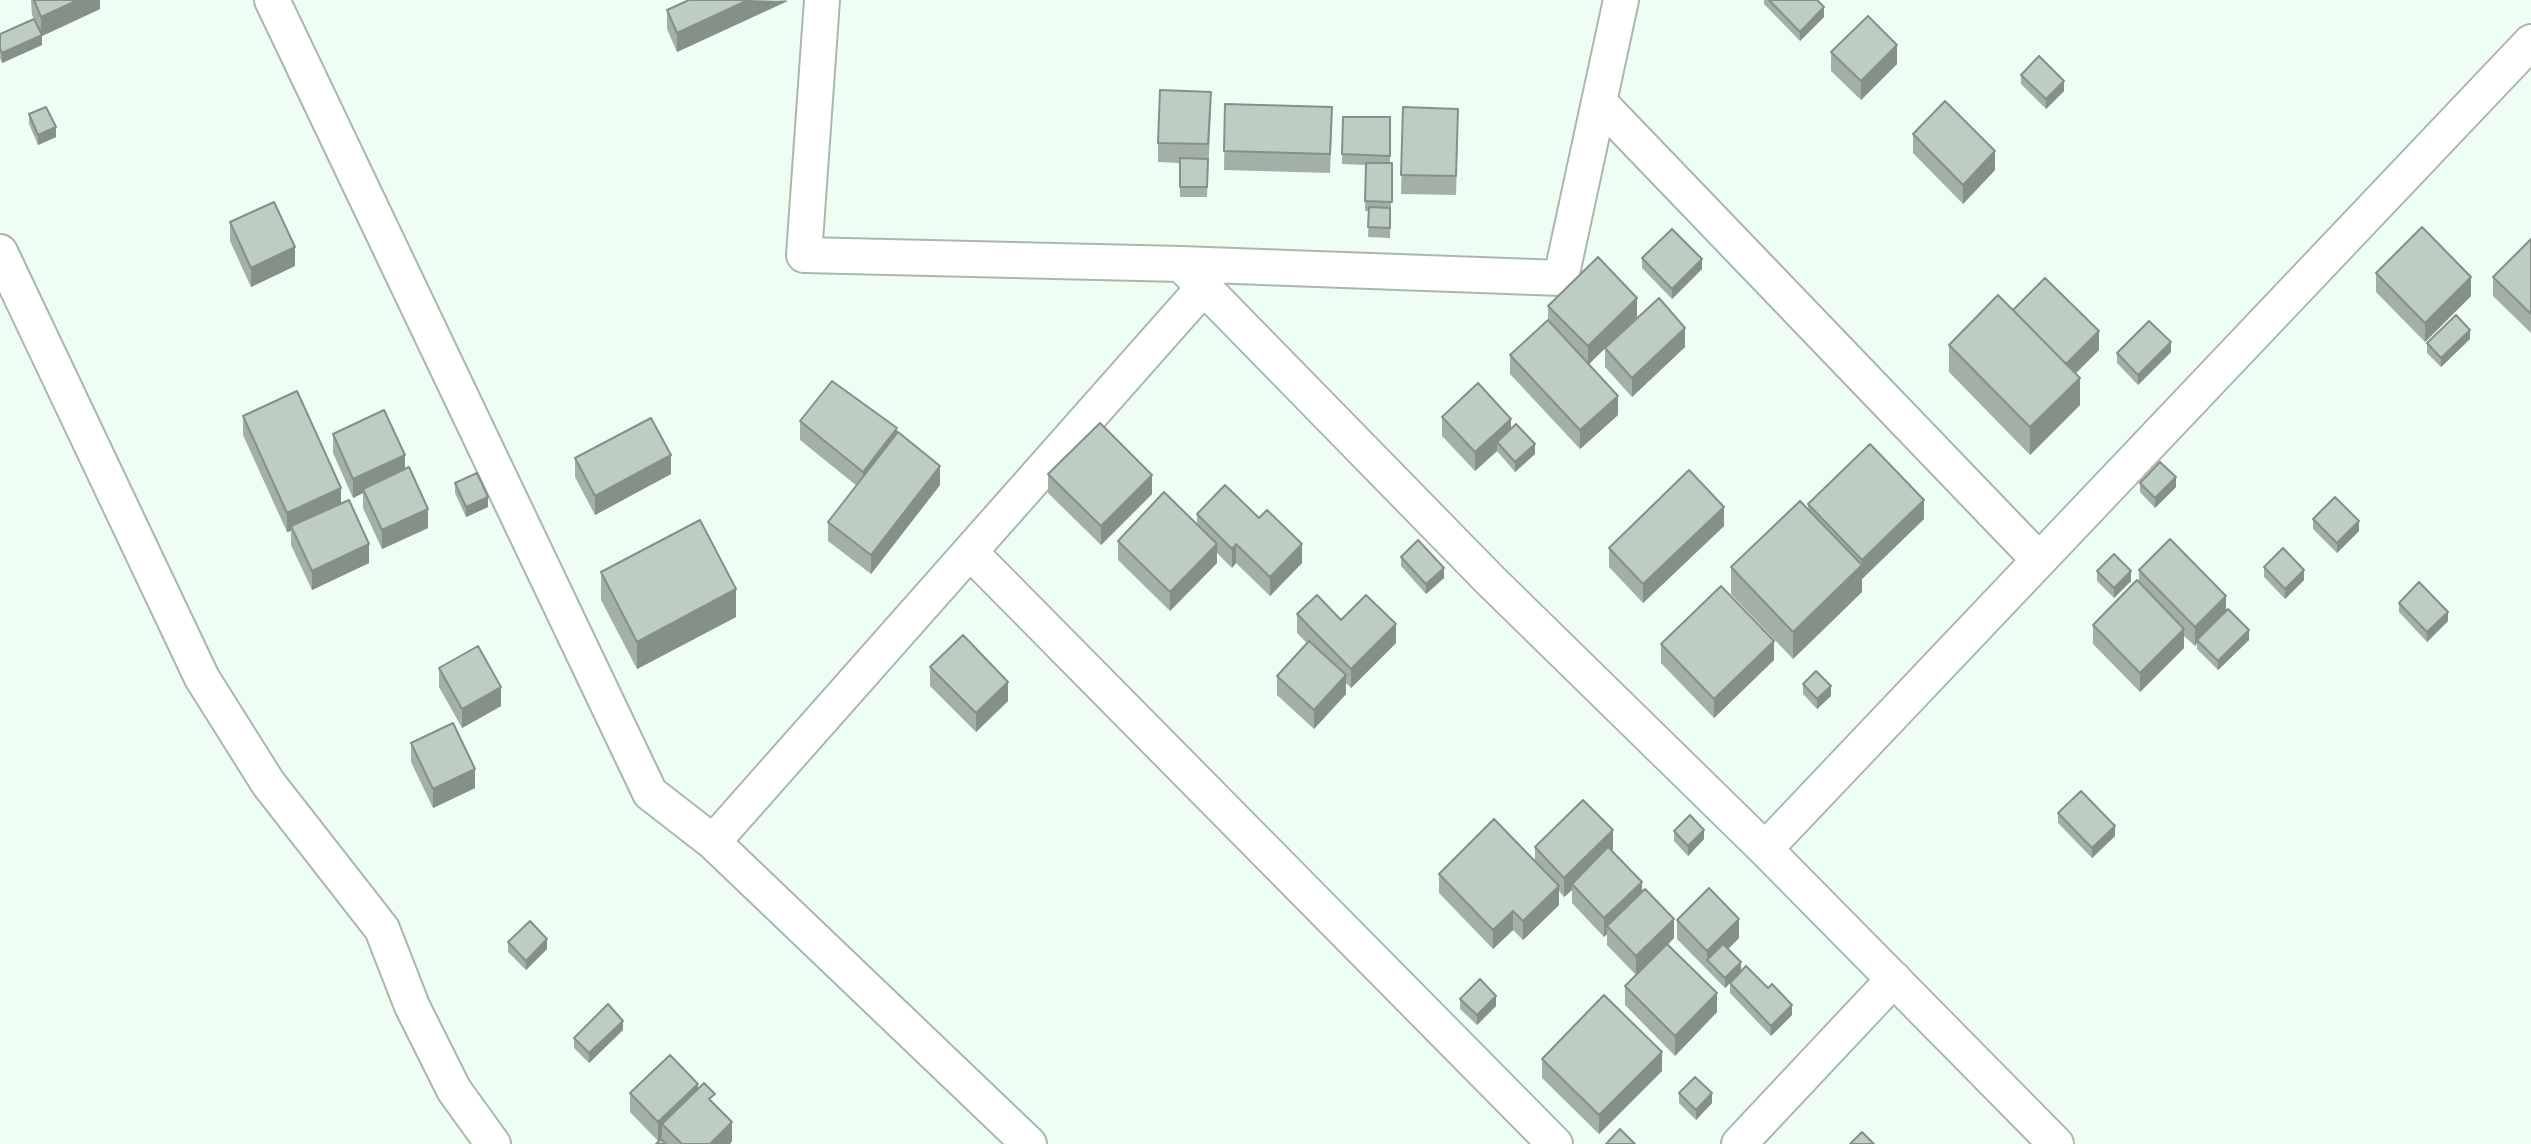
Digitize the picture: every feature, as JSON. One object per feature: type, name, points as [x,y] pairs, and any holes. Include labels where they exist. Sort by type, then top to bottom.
[{"type":"street","points":[[272,0],[650,793],[713,842],[1029,1144]]},
{"type":"street","points":[[822,0],[804,255],[1192,276],[1561,278],[1621,0]]},
{"type":"street","points":[[1765,849],[2531,42]]},
{"type":"street","points":[[1599,102],[2039,560]]},
{"type":"street","points":[[0,252],[202,678],[268,783],[382,929],[412,1006],[454,1090],[493,1144]]},
{"type":"street","points":[[713,842],[970,552],[1192,276]]},
{"type":"street","points":[[1192,276],[1490,580],[1765,849],[2056,1144]]},
{"type":"street","points":[[970,552],[1555,1144]]},
{"type":"street","points":[[1739,1144],[1894,979]]},
{"type":"building","points":[[34,0],[78,0],[41,17]]},
{"type":"building","points":[[689,0],[748,0],[677,33],[667,10]]},
{"type":"building","points":[[1769,0],[1817,0],[1824,7],[1800,32]]},
{"type":"building","points":[[1868,16],[1897,45],[1861,81],[1831,52]]},
{"type":"building","points":[[34,19],[42,35],[2,53],[0,34]]},
{"type":"building","points":[[2039,56],[2064,81],[2046,99],[2021,75]]},
{"type":"building","points":[[1160,90],[1211,92],[1208,144],[1158,143]]},
{"type":"building","points":[[1945,101],[1995,151],[1963,185],[1913,134]]},
{"type":"building","points":[[1225,104],[1332,107],[1330,154],[1224,151]]},
{"type":"building","points":[[46,107],[56,127],[38,135],[29,114]]},
{"type":"building","points":[[1403,107],[1458,109],[1456,176],[1401,175]]},
{"type":"building","points":[[1343,117],[1390,117],[1390,156],[1342,154]]},
{"type":"building","points":[[1180,158],[1208,159],[1207,187],[1180,187]]},
{"type":"building","points":[[1366,163],[1392,163],[1392,202],[1365,201]]},
{"type":"building","points":[[274,202],[295,247],[251,268],[230,222]]},
{"type":"building","points":[[1369,207],[1390,208],[1390,228],[1368,227]]},
{"type":"building","points":[[2422,227],[2471,277],[2425,323],[2376,273]]},
{"type":"building","points":[[1672,229],[1702,259],[1672,289],[1642,258]]},
{"type":"building","points":[[2531,239],[2531,314],[2493,277]]},
{"type":"building","points":[[1598,257],[1637,298],[1588,346],[1548,306]]},
{"type":"building","points":[[2045,278],[2099,331],[2066,364],[2013,310]]},
{"type":"building","points":[[1998,295],[2080,378],[2030,427],[1949,345]]},
{"type":"building","points":[[1659,298],[1685,328],[1632,378],[1605,348]]},
{"type":"building","points":[[2456,315],[2470,330],[2441,358],[2427,343]]},
{"type":"building","points":[[1548,320],[1618,396],[1580,430],[1510,355]]},
{"type":"building","points":[[2149,321],[2171,342],[2138,375],[2117,353]]},
{"type":"building","points":[[832,381],[897,428],[863,472],[800,421]]},
{"type":"building","points":[[1478,383],[1511,419],[1475,452],[1442,417]]},
{"type":"building","points":[[297,391],[341,488],[287,513],[243,416]]},
{"type":"building","points":[[384,410],[405,455],[353,479],[333,434]]},
{"type":"building","points":[[651,418],[671,455],[595,496],[575,458]]},
{"type":"building","points":[[1100,423],[1152,475],[1101,526],[1048,474]]},
{"type":"building","points":[[1516,424],[1535,444],[1515,462],[1497,442]]},
{"type":"building","points":[[898,432],[940,466],[871,555],[828,522]]},
{"type":"building","points":[[1870,444],[1924,500],[1862,560],[1808,504]]},
{"type":"building","points":[[2160,462],[2176,477],[2155,498],[2140,483]]},
{"type":"building","points":[[409,467],[428,509],[382,530],[363,489]]},
{"type":"building","points":[[1689,470],[1724,507],[1643,584],[1609,548]]},
{"type":"building","points":[[477,473],[488,497],[466,507],[455,483]]},
{"type":"building","points":[[1225,485],[1259,518],[1267,510],[1302,544],[1270,577],[1236,544],[1232,549],[1197,514]]},
{"type":"building","points":[[1164,492],[1217,544],[1170,592],[1118,541]]},
{"type":"building","points":[[2335,497],[2359,521],[2337,543],[2313,519]]},
{"type":"building","points":[[349,500],[369,544],[312,571],[291,526]]},
{"type":"building","points":[[1800,501],[1862,565],[1793,632],[1731,567]]},
{"type":"building","points":[[700,520],[736,589],[637,642],[601,572]]},
{"type":"building","points":[[2170,539],[2226,596],[2195,627],[2139,570]]},
{"type":"building","points":[[1418,540],[1444,568],[1426,584],[1401,557]]},
{"type":"building","points":[[2283,548],[2304,570],[2285,589],[2264,567]]},
{"type":"building","points":[[2114,554],[2131,571],[2114,588],[2097,571]]},
{"type":"building","points":[[2137,580],[2184,629],[2140,673],[2093,625]]},
{"type":"building","points":[[2419,582],[2448,612],[2427,632],[2399,603]]},
{"type":"building","points":[[1721,586],[1774,641],[1714,699],[1661,644]]},
{"type":"building","points":[[1317,595],[1341,620],[1366,595],[1396,624],[1351,669],[1297,614]]},
{"type":"building","points":[[2228,609],[2249,630],[2218,661],[2197,640]]},
{"type":"building","points":[[963,635],[1008,682],[976,713],[930,667]]},
{"type":"building","points":[[1309,641],[1346,675],[1314,710],[1277,676]]},
{"type":"building","points":[[478,646],[501,687],[462,709],[439,668]]},
{"type":"building","points":[[1816,671],[1831,686],[1817,699],[1803,684]]},
{"type":"building","points":[[453,723],[475,769],[433,789],[411,743]]},
{"type":"building","points":[[2081,791],[2115,826],[2092,848],[2058,813]]},
{"type":"building","points":[[1583,800],[1613,830],[1564,878],[1535,847]]},
{"type":"building","points":[[1690,815],[1704,830],[1688,846],[1674,831]]},
{"type":"building","points":[[1494,819],[1559,886],[1523,921],[1513,911],[1493,930],[1439,874]]},
{"type":"building","points":[[1608,847],[1642,882],[1604,918],[1572,884]]},
{"type":"building","points":[[1709,888],[1739,919],[1707,951],[1677,920]]},
{"type":"building","points":[[1645,889],[1674,919],[1636,956],[1607,926]]},
{"type":"building","points":[[530,921],[547,939],[526,961],[508,942]]},
{"type":"building","points":[[1667,944],[1717,993],[1675,1036],[1625,986]]},
{"type":"building","points":[[1723,944],[1741,962],[1725,978],[1707,960]]},
{"type":"building","points":[[1746,966],[1768,988],[1772,984],[1792,1005],[1771,1026],[1730,983]]},
{"type":"building","points":[[1480,979],[1496,996],[1477,1015],[1460,999]]},
{"type":"building","points":[[1604,995],[1662,1052],[1599,1115],[1542,1059]]},
{"type":"building","points":[[608,1004],[623,1021],[589,1053],[574,1038]]},
{"type":"building","points":[[670,1055],[698,1084],[658,1122],[630,1093]]},
{"type":"building","points":[[1695,1077],[1712,1093],[1696,1110],[1679,1093]]},
{"type":"building","points":[[704,1083],[715,1094],[709,1099],[732,1122],[710,1144],[682,1144],[662,1124]]},
{"type":"building","points":[[1620,1129],[1635,1144],[1606,1144]]},
{"type":"building","points":[[1862,1132],[1874,1144],[1850,1144]]}]
